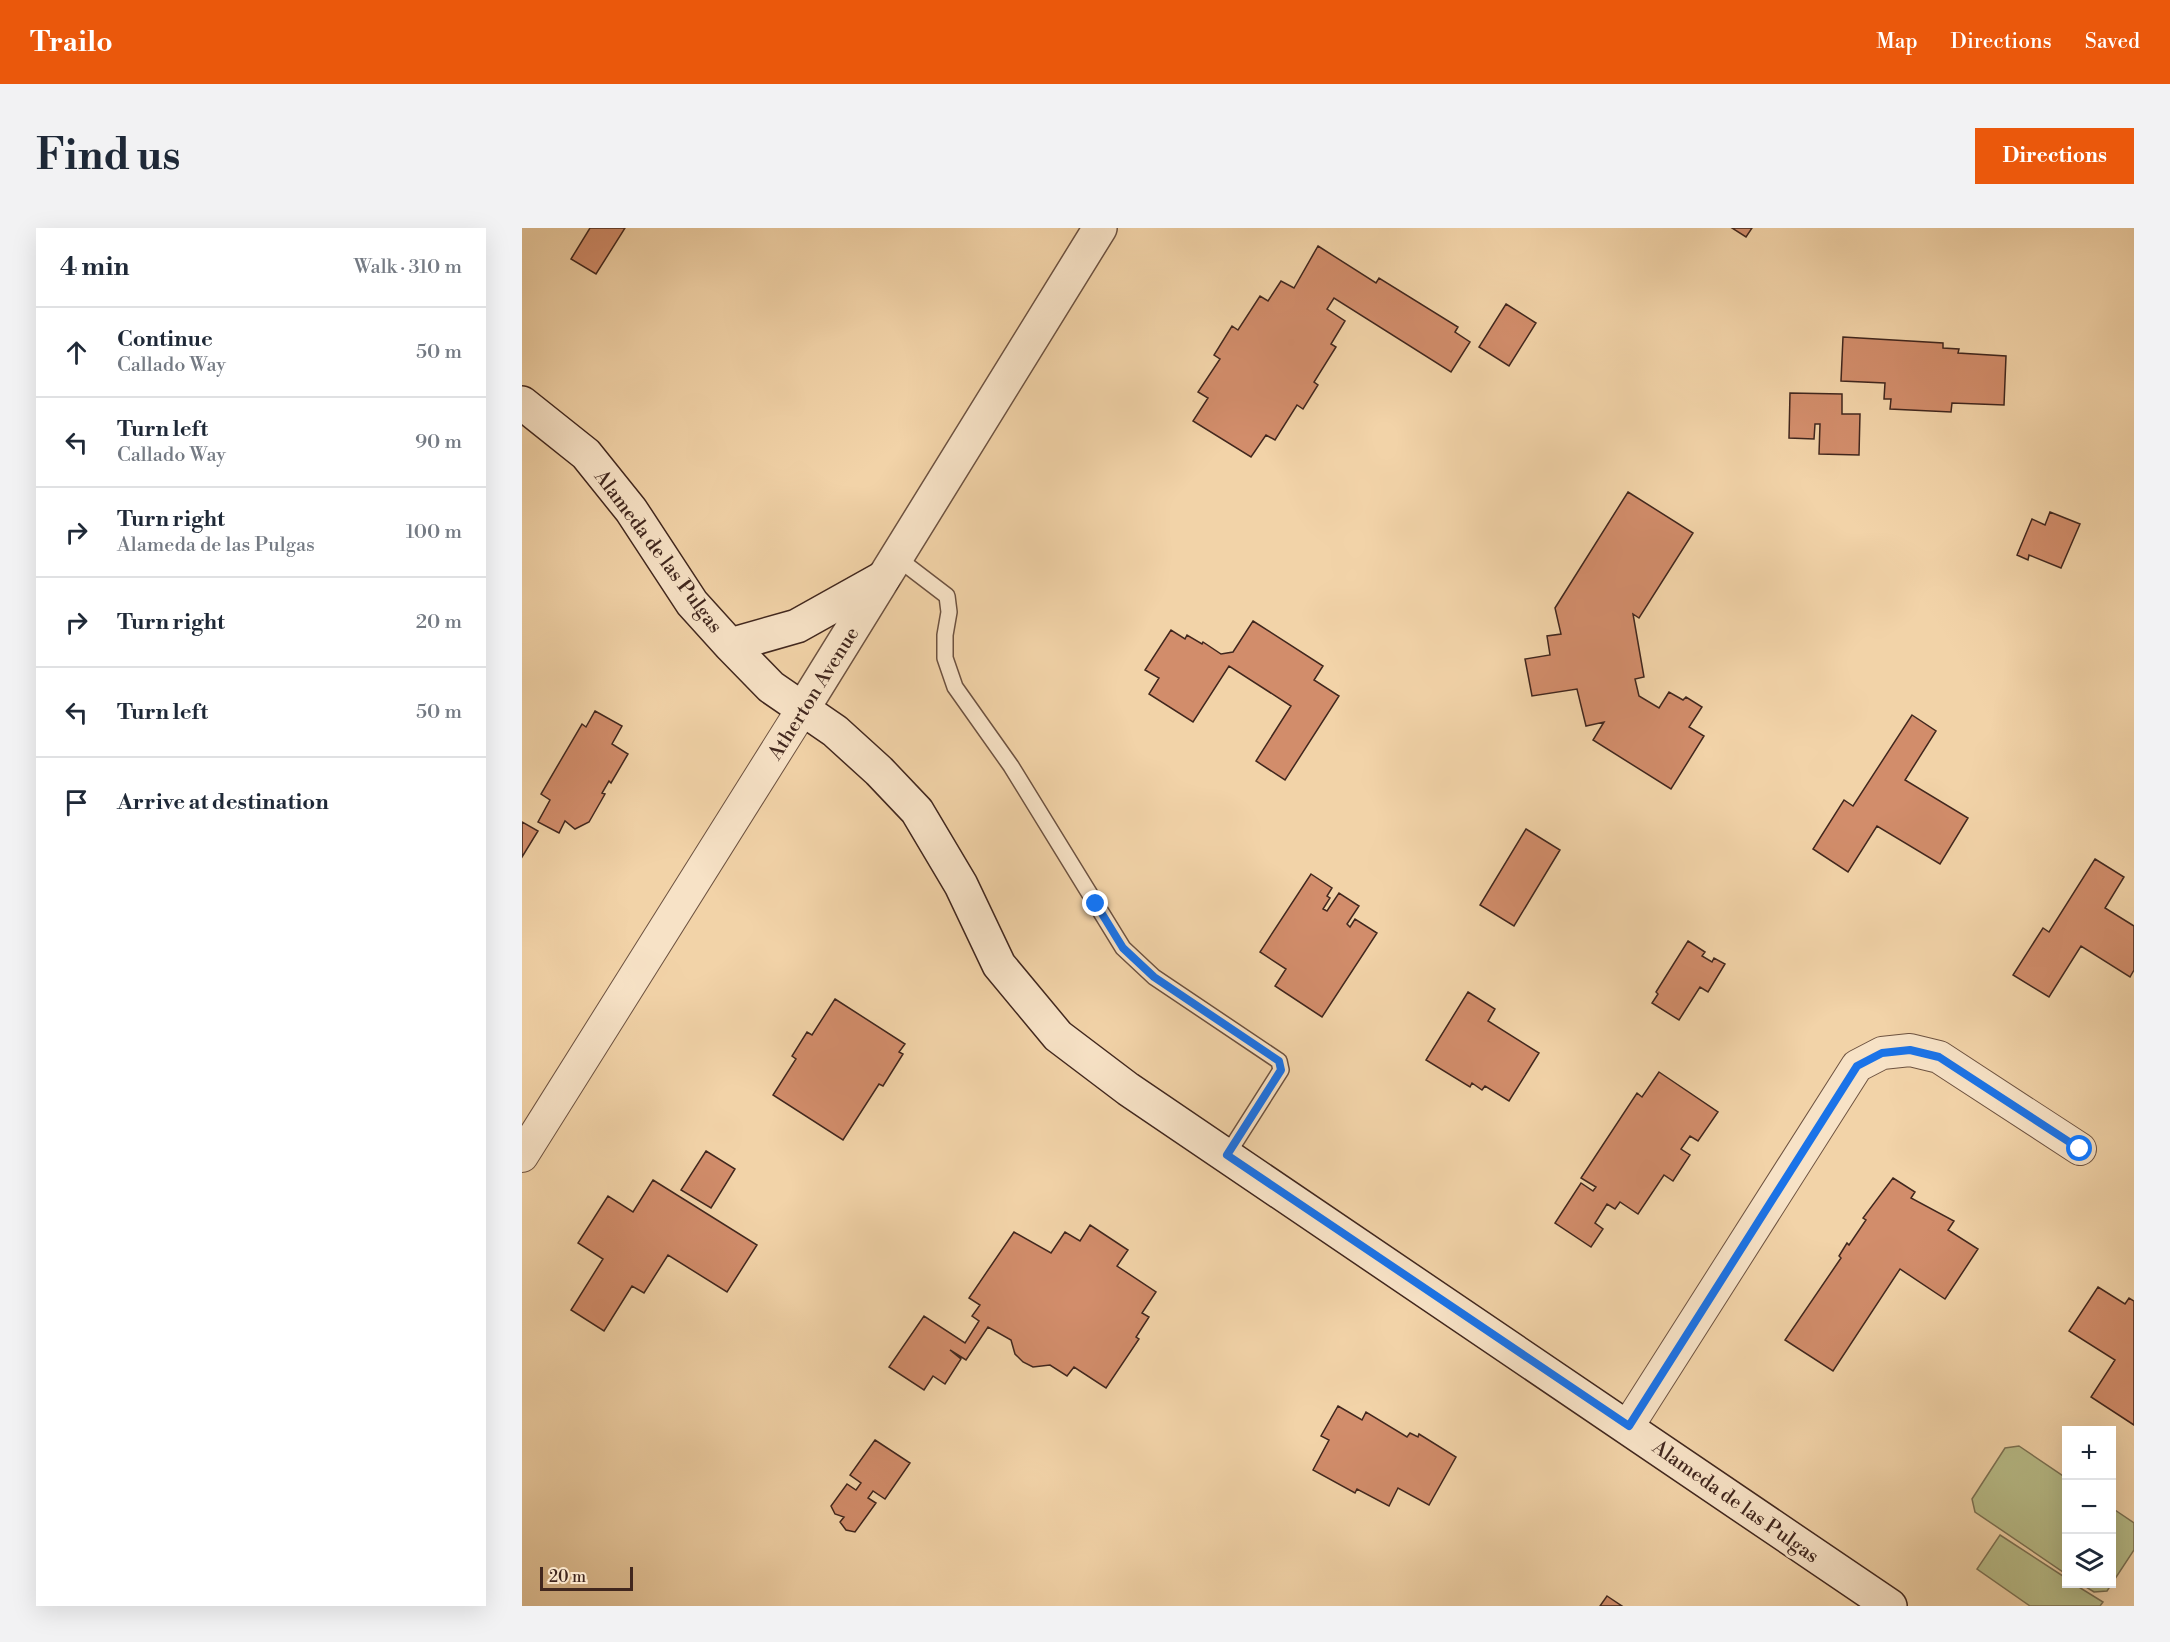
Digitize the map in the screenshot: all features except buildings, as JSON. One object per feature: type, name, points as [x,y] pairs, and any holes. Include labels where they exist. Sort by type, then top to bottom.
[{"type":"main road","name":"Atherton Avenue","points":[[802,710],[1100,228]]},
{"type":"main road","name":"Alameda de las Pulgas","points":[[522,403],[586,454],[631,510],[692,603],[730,645],[771,687],[835,731],[879,771],[917,811],[961,885],[999,965],[1058,1036],[1128,1089],[1629,1426],[1890,1606]]},
{"type":"main road","points":[[730,645],[797,626],[890,568]]},
{"type":"street","name":"Atherton Avenue","points":[[522,1156],[802,710]]},
{"type":"street","points":[[1629,1426],[1857,1066],[1882,1053],[1910,1050],[1939,1057],[2080,1149]]},
{"type":"lane","points":[[890,568],[947,596],[949,612],[945,634],[945,658],[955,687],[1011,766],[1123,948],[1154,977],[1279,1061],[1281,1070],[1227,1155]]},
{"type":"green space","points":[[2019,1446],[2062,1475],[2062,1571],[1975,1512],[1972,1499],[2005,1448]]},
{"type":"green space","points":[[2116,1511],[2134,1523],[2134,1550],[2116,1577]]},
{"type":"green space","points":[[2000,1535],[2062,1575],[2062,1588],[2080,1588],[2103,1602],[2100,1606],[2030,1606],[1977,1569]]},
{"type":"green space","points":[[2088,1588],[2109,1588],[2107,1591],[2094,1592]]},
{"type":"route","points":[[1096,904],[1123,948],[1154,977],[1201,1006],[1279,1061],[1281,1070],[1227,1155],[1629,1426],[1857,1066],[1882,1053],[1910,1050],[1939,1057],[2080,1149]]}]
